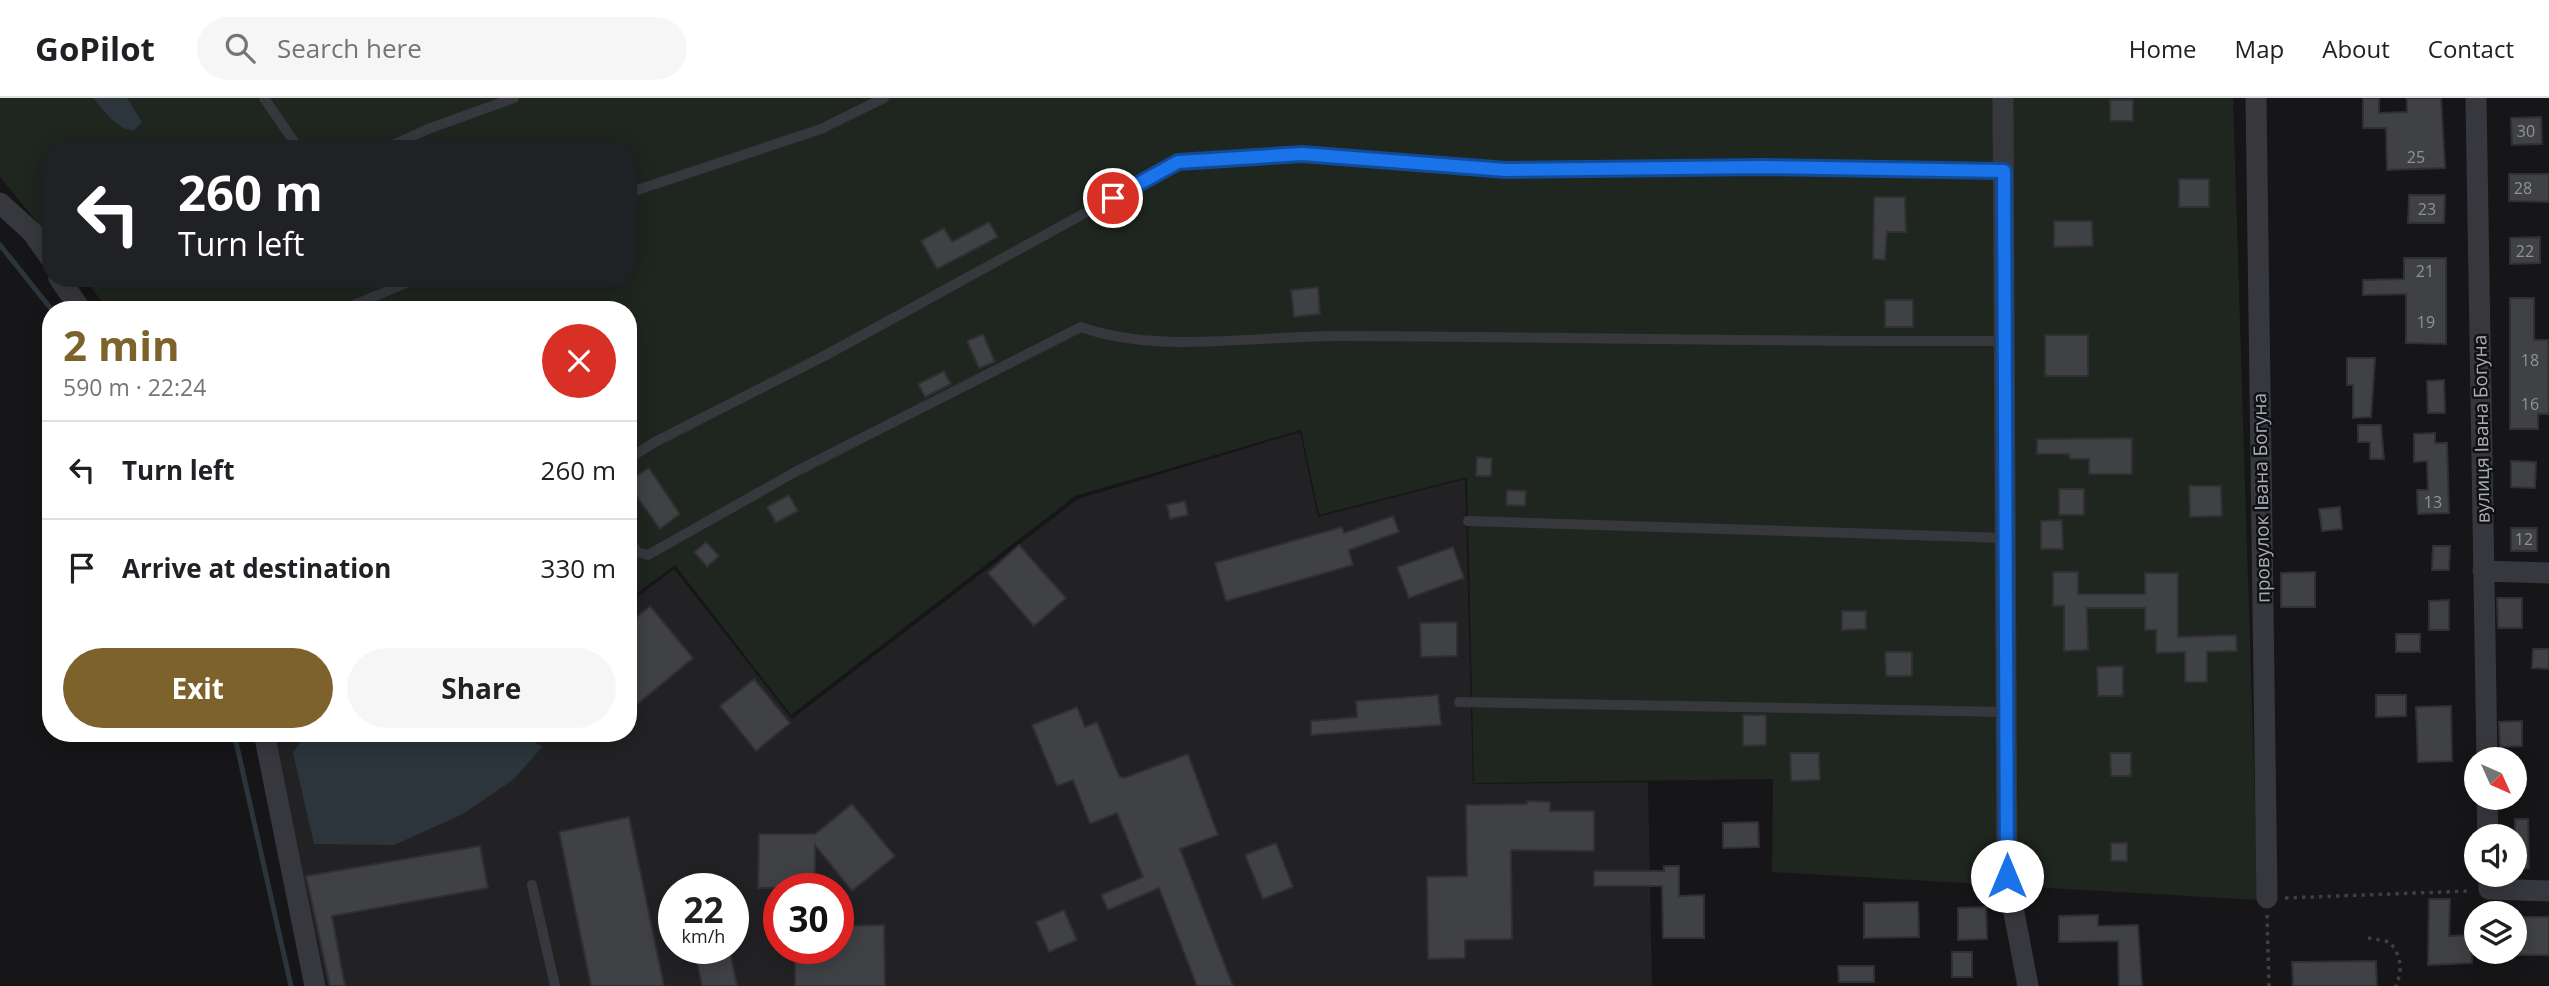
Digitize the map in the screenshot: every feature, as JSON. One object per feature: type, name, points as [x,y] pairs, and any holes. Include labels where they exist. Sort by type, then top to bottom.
[{"type":"street","points":[[2003,98],[2007,876],[2028,986]]},
{"type":"street","name":"провулок Івана Богуна","points":[[2256,98],[2267,898]]},
{"type":"street","name":"вулиця Івана Богуна","points":[[2476,98],[2487,747]]},
{"type":"street","points":[[0,203],[32,232],[42,246]]},
{"type":"street","points":[[2483,571],[2549,573]]},
{"type":"street","points":[[266,742],[315,986]]},
{"type":"street","points":[[2522,887],[2549,891]]},
{"type":"lane","points":[[264,98],[293,140]]},
{"type":"lane","points":[[403,140],[428,128],[514,98]]},
{"type":"lane","points":[[637,190],[821,129],[884,98]]},
{"type":"lane","points":[[637,453],[828,354],[1178,162],[1302,154],[1506,170],[1763,167],[2004,171]]},
{"type":"lane","points":[[364,301],[398,287]]},
{"type":"lane","points":[[637,552],[648,555],[807,466],[1080,327],[1103,335],[1141,341],[1321,336],[2004,341]]},
{"type":"lane","points":[[1468,521],[2006,538]]},
{"type":"lane","points":[[1459,702],[2006,712]]},
{"type":"lane","points":[[532,885],[555,986]]},
{"type":"path","points":[[2269,986],[2267,898],[2464,884]]},
{"type":"path","points":[[2368,938],[2390,942],[2399,955],[2402,969],[2396,986]]},
{"type":"shaded area","points":[[0,98],[2233,98],[2258,900],[1772,872],[1773,779],[1474,783],[1467,477],[1319,515],[1301,430],[1075,496],[791,715],[675,565],[637,593],[637,301],[102,301],[90,287],[637,287],[637,140],[42,140],[42,228],[0,177]]},
{"type":"shaded area","points":[[93,98],[127,98],[142,122],[133,131],[123,128],[110,118]]},
{"type":"shaded area","points":[[1300,432],[1318,517],[1465,479],[1473,784],[1648,782],[1652,986],[327,986],[271,742],[637,742],[637,597],[674,569],[792,719],[1078,499]]},
{"type":"shaded area","points":[[300,742],[535,742],[542,747],[514,779],[463,814],[394,845],[314,844],[293,753]]},
{"type":"building","points":[[2363,98],[2379,98],[2379,113],[2407,112],[2407,98],[2441,98],[2445,168],[2387,170],[2386,128],[2363,128]]},
{"type":"building","points":[[2110,100],[2133,100],[2133,121],[2110,121]]},
{"type":"building","points":[[2541,117],[2542,144],[2512,145],[2511,118]]},
{"type":"building","points":[[2509,174],[2549,174],[2549,202],[2509,201]]},
{"type":"building","points":[[2179,179],[2209,179],[2209,207],[2179,207]]},
{"type":"building","points":[[2409,195],[2445,195],[2444,223],[2408,223]]},
{"type":"building","points":[[1874,197],[1905,197],[1906,232],[1887,232],[1885,260],[1873,259]]},
{"type":"building","points":[[2054,221],[2092,221],[2093,246],[2054,247]]},
{"type":"building","points":[[989,222],[998,237],[937,269],[921,241],[944,228],[952,242]]},
{"type":"building","points":[[2540,237],[2540,263],[2510,264],[2510,238]]},
{"type":"building","points":[[2404,258],[2446,258],[2446,344],[2406,343],[2406,294],[2363,295],[2363,280],[2404,279]]},
{"type":"building","points":[[1318,287],[1320,314],[1294,317],[1291,290]]},
{"type":"building","points":[[2510,298],[2534,298],[2534,340],[2548,340],[2549,414],[2538,414],[2538,429],[2510,429]]},
{"type":"building","points":[[1885,300],[1913,300],[1913,327],[1885,327]]},
{"type":"building","points":[[983,334],[995,362],[979,368],[967,341]]},
{"type":"building","points":[[2045,335],[2088,335],[2088,376],[2045,376]]},
{"type":"building","points":[[2347,358],[2375,358],[2371,417],[2353,418],[2353,385],[2347,385]]},
{"type":"building","points":[[944,371],[951,384],[925,397],[918,384]]},
{"type":"building","points":[[2444,380],[2445,413],[2428,413],[2427,381]]},
{"type":"building","points":[[2358,425],[2381,425],[2384,459],[2370,459],[2370,442],[2358,442]]},
{"type":"building","points":[[2435,433],[2435,443],[2447,443],[2449,513],[2418,514],[2417,490],[2428,490],[2427,461],[2414,462],[2414,434]]},
{"type":"building","points":[[2132,438],[2132,474],[2089,474],[2089,459],[2070,459],[2069,454],[2037,454],[2037,439]]},
{"type":"building","points":[[1477,457],[1492,458],[1491,476],[1476,476]]},
{"type":"building","points":[[2511,461],[2536,462],[2535,488],[2511,487]]},
{"type":"building","points":[[649,468],[680,514],[660,529],[637,497],[637,475]]},
{"type":"building","points":[[2189,486],[2221,486],[2222,516],[2190,517]]},
{"type":"building","points":[[2059,489],[2084,489],[2084,515],[2059,515]]},
{"type":"building","points":[[1507,490],[1526,491],[1525,506],[1506,505]]},
{"type":"building","points":[[789,495],[798,511],[776,523],[767,507]]},
{"type":"building","points":[[1185,501],[1188,515],[1170,519],[1167,505]]},
{"type":"building","points":[[2340,507],[2342,529],[2322,531],[2319,509]]},
{"type":"building","points":[[1393,516],[1399,532],[1349,550],[1353,565],[1226,601],[1215,563],[1342,527],[1344,533]]},
{"type":"building","points":[[2062,520],[2063,549],[2041,549],[2041,521]]},
{"type":"building","points":[[2511,528],[2537,528],[2537,551],[2511,551]]},
{"type":"building","points":[[706,542],[719,556],[707,567],[694,552]]},
{"type":"building","points":[[1019,545],[1066,598],[1034,626],[988,573]]},
{"type":"building","points":[[2433,546],[2450,546],[2449,570],[2432,570]]},
{"type":"building","points":[[1453,547],[1464,578],[1409,598],[1397,567]]},
{"type":"building","points":[[2053,572],[2078,572],[2078,594],[2145,594],[2145,573],[2178,573],[2178,637],[2236,635],[2237,651],[2207,652],[2207,682],[2185,682],[2185,652],[2156,653],[2156,630],[2145,630],[2145,608],[2087,608],[2088,650],[2064,651],[2064,606],[2053,606]]},
{"type":"building","points":[[2315,572],[2315,607],[2281,607],[2281,573]]},
{"type":"building","points":[[2497,598],[2522,598],[2522,628],[2498,628]]},
{"type":"building","points":[[2449,600],[2449,630],[2429,630],[2429,601]]},
{"type":"building","points":[[650,606],[693,658],[637,705],[637,617]]},
{"type":"building","points":[[1842,611],[1866,611],[1866,629],[1842,630]]},
{"type":"building","points":[[1457,622],[1457,656],[1421,657],[1420,623]]},
{"type":"building","points":[[2396,634],[2420,634],[2420,652],[2396,652]]},
{"type":"building","points":[[2533,649],[2549,649],[2549,669],[2532,668]]},
{"type":"building","points":[[1885,652],[1912,652],[1912,676],[1886,676]]},
{"type":"building","points":[[2123,666],[2123,696],[2098,696],[2097,667]]},
{"type":"building","points":[[754,679],[790,723],[756,751],[720,706]]},
{"type":"building","points":[[1438,695],[1441,725],[1311,735],[1311,721],[1357,717],[1356,701]]},
{"type":"building","points":[[2376,695],[2406,695],[2406,716],[2376,717]]},
{"type":"building","points":[[2451,706],[2452,761],[2418,762],[2416,707]]},
{"type":"building","points":[[1077,707],[1085,727],[1097,722],[1119,776],[1124,778],[1188,754],[1218,835],[1180,849],[1233,986],[1197,986],[1159,888],[1108,910],[1101,895],[1143,877],[1117,813],[1090,824],[1073,780],[1057,786],[1032,725]]},
{"type":"building","points":[[1743,715],[1766,715],[1766,745],[1743,746]]},
{"type":"building","points":[[2522,721],[2522,746],[2500,747],[2499,722]]},
{"type":"building","points":[[1790,753],[1819,753],[1820,780],[1791,781]]},
{"type":"building","points":[[2110,753],[2131,753],[2131,776],[2111,776]]},
{"type":"building","points":[[1527,801],[1550,802],[1550,811],[1594,811],[1594,851],[1511,850],[1512,939],[1465,940],[1465,958],[1428,959],[1427,877],[1467,876],[1466,805],[1527,804]]},
{"type":"building","points":[[852,804],[895,856],[854,889],[854,873],[838,873],[815,845],[815,873],[763,873],[763,888],[758,888],[759,834],[815,834]]},
{"type":"building","points":[[629,817],[664,986],[591,986],[559,832]]},
{"type":"building","points":[[2515,819],[2528,819],[2529,868],[2527,824],[2515,824]]},
{"type":"building","points":[[1758,822],[1759,847],[1723,848],[1723,823]]},
{"type":"building","points":[[1276,843],[1293,887],[1263,899],[1245,855]]},
{"type":"building","points":[[2111,843],[2127,843],[2127,861],[2111,861]]},
{"type":"building","points":[[480,846],[488,888],[332,916],[345,986],[330,986],[306,876]]},
{"type":"building","points":[[1664,866],[1679,866],[1679,896],[1704,895],[1704,938],[1663,938],[1662,886],[1594,886],[1594,871],[1664,871]]},
{"type":"building","points":[[2429,899],[2450,899],[2449,936],[2464,935],[2464,963],[2428,965]]},
{"type":"building","points":[[1918,902],[1919,937],[1864,938],[1864,903]]},
{"type":"building","points":[[1986,907],[1987,939],[1958,940],[1958,908]]},
{"type":"building","points":[[1064,910],[1077,940],[1049,952],[1036,922]]},
{"type":"building","points":[[2098,915],[2098,926],[2138,925],[2142,986],[2119,986],[2118,941],[2059,942],[2059,916]]},
{"type":"building","points":[[2527,917],[2549,917],[2549,955],[2527,955]]},
{"type":"building","points":[[884,925],[885,986],[795,986],[795,964],[854,964],[854,926]]},
{"type":"building","points":[[1952,952],[1972,952],[1972,977],[1952,977]]},
{"type":"building","points":[[2376,961],[2377,986],[2293,986],[2292,962]]},
{"type":"building","points":[[697,964],[732,964],[737,986],[702,986]]},
{"type":"building","points":[[1838,966],[1874,966],[1874,982],[1839,982]]},
{"type":"waterway","points":[[0,245],[45,301]]},
{"type":"waterway","points":[[236,742],[291,986]]},
{"type":"route","points":[[1113,198],[1178,162],[1302,154],[1506,170],[1763,167],[2004,171],[2007,876]]}]
